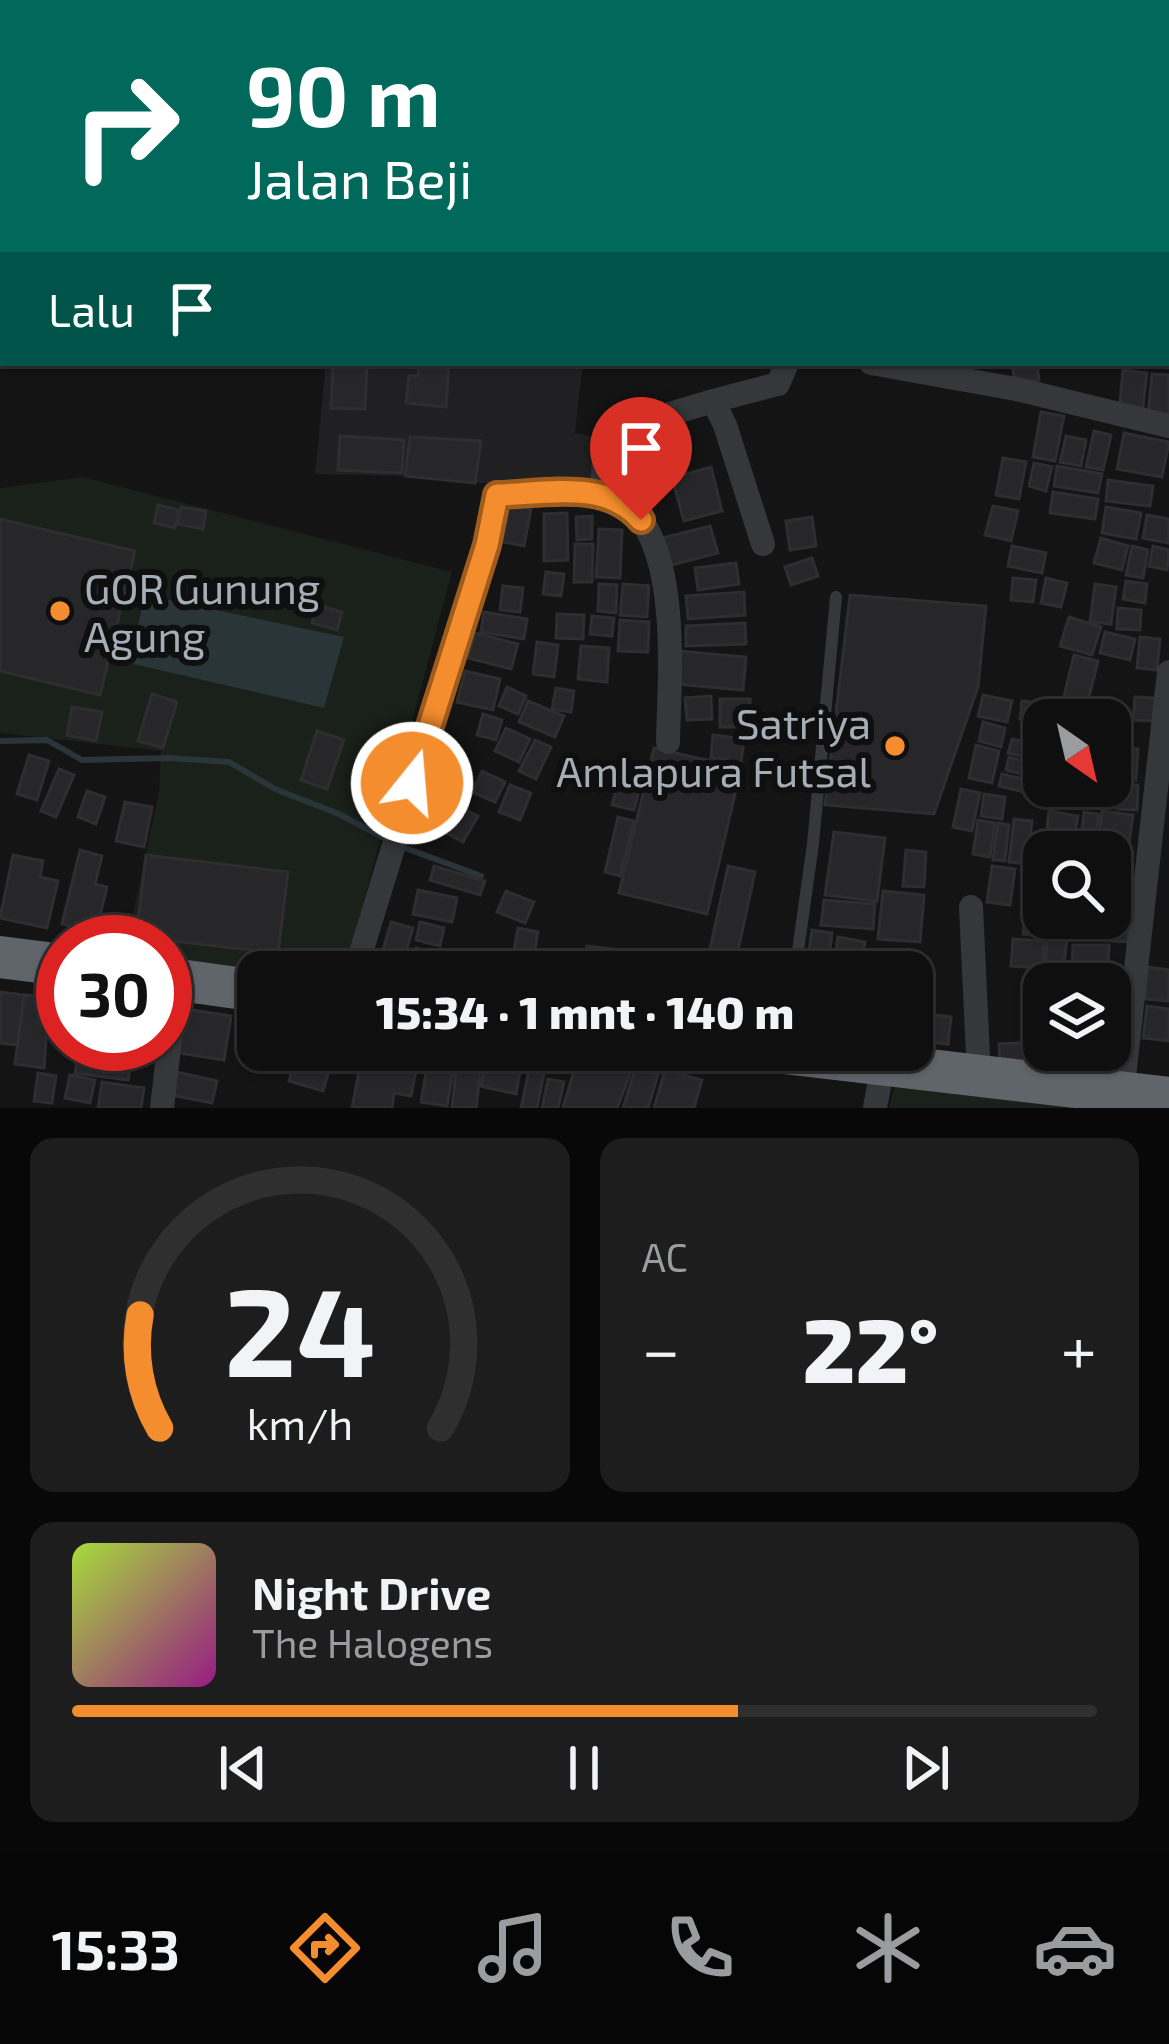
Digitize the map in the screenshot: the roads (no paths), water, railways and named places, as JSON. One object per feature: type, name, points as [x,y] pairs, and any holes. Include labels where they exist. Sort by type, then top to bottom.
[{"type":"highway","points":[[0,957],[36,962]]},
{"type":"highway","points":[[192,981],[237,989]]},
{"type":"highway","points":[[933,1071],[1169,1098]]},
{"type":"street","points":[[602,493],[605,443],[613,431],[778,383],[786,366]]},
{"type":"street","points":[[888,366],[1016,389],[1169,425]]},
{"type":"street","points":[[713,400],[763,544]]},
{"type":"street","points":[[362,951],[487,545],[497,495],[602,493],[630,506],[641,520],[666,592],[668,742]]},
{"type":"street","points":[[1122,1095],[1169,671]]},
{"type":"street","points":[[971,907],[979,1077]]},
{"type":"street","points":[[162,1108],[165,1071]]},
{"type":"street","points":[[875,1108],[882,1071]]},
{"type":"lane","points":[[798,951],[836,597]]},
{"type":"waterway","points":[[0,741],[47,740],[82,760],[229,762],[275,789],[388,840]]},
{"type":"waterway","points":[[400,846],[481,876]]},
{"type":"place","name":"GOR Gunung Agung","points":[[60,611]]},
{"type":"place","name":"Satriya Amlapura Futsal","points":[[895,746]]}]
